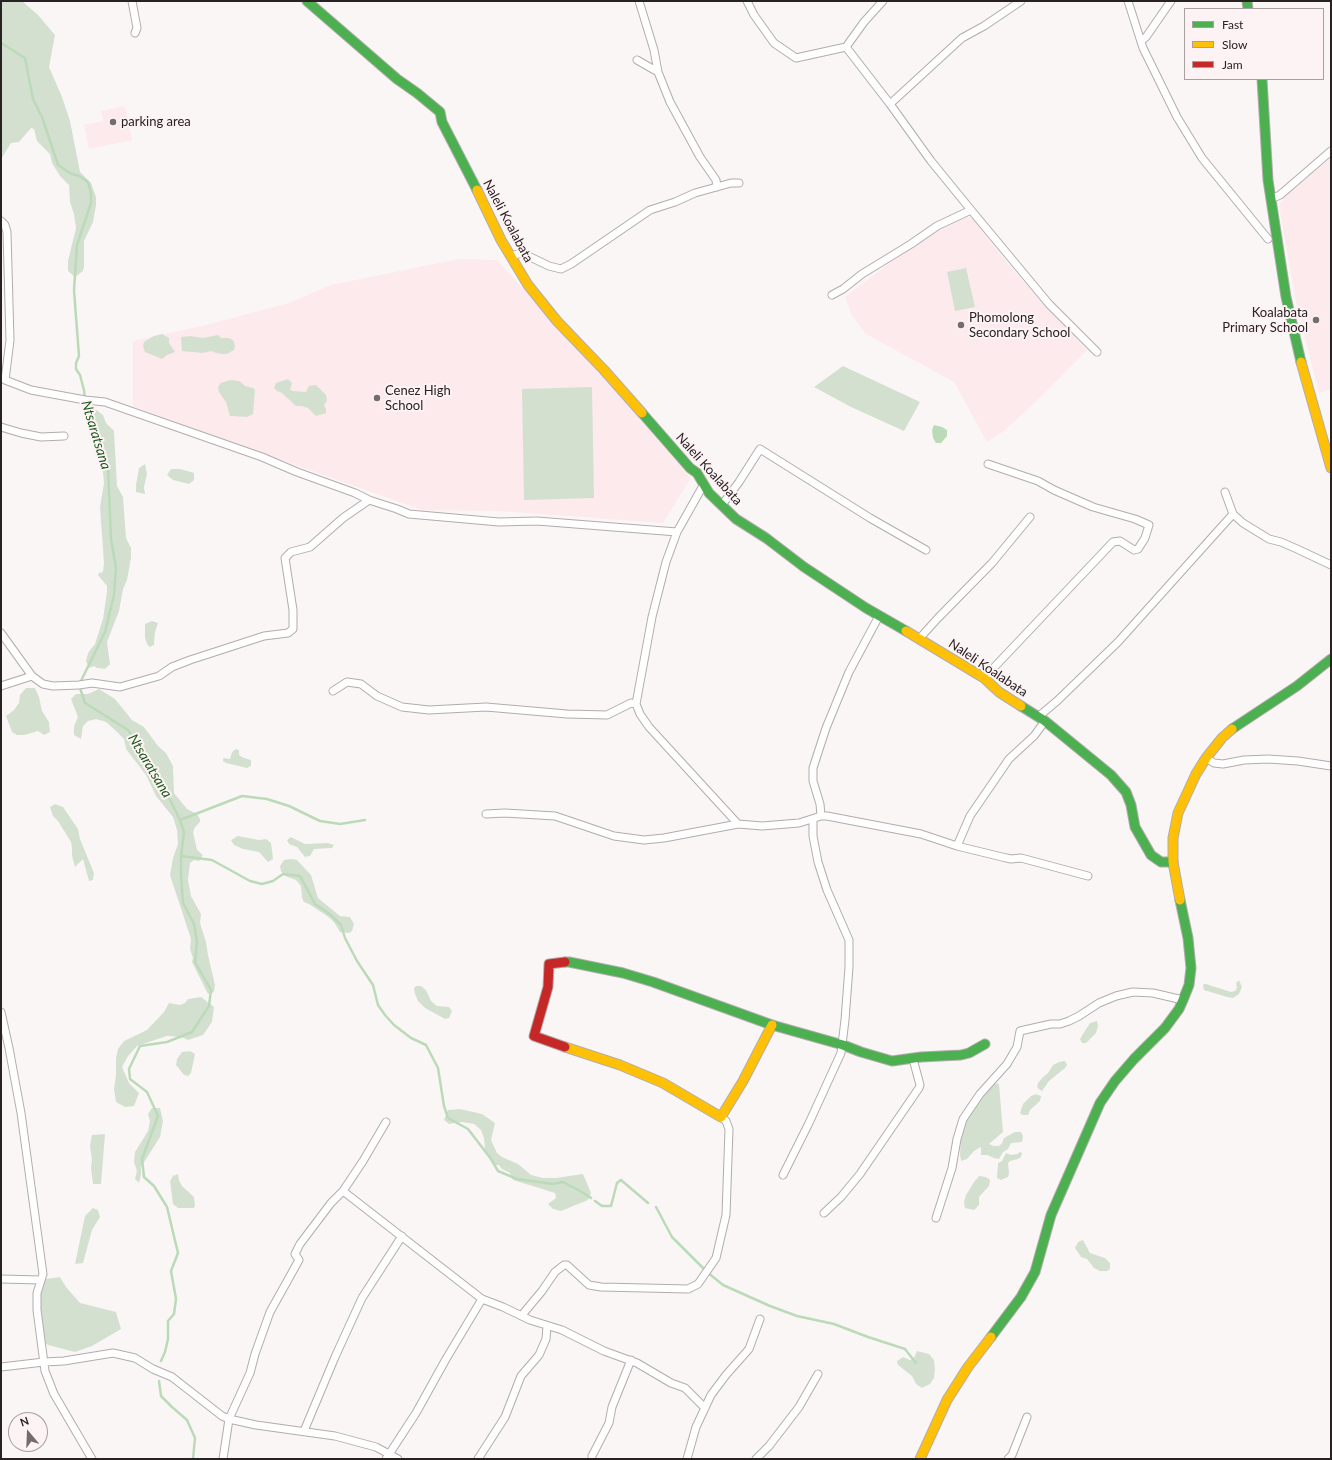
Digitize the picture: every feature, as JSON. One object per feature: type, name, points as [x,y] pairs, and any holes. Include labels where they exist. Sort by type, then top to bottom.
[{"type":"street","points":[[132,1],[137,28],[135,33]]},
{"type":"street","name":"Naleli Koalabata","points":[[307,1],[397,79],[440,112],[442,122],[454,147],[511,256],[528,285],[549,311],[604,370],[690,468],[697,473],[709,493],[736,519],[766,538],[821,578],[879,616],[984,678],[999,692],[1014,703],[1042,719],[1093,758],[1126,792],[1131,805],[1135,827],[1151,855],[1161,862],[1173,862]]},
{"type":"street","points":[[639,1],[654,50],[658,72],[677,115],[700,158],[716,180],[717,187]]},
{"type":"street","points":[[747,1],[754,15],[774,43],[796,58],[846,47],[864,22],[883,1]]},
{"type":"street","points":[[890,104],[962,38],[984,26],[1021,1]]},
{"type":"street","points":[[1128,1],[1145,54],[1170,105],[1202,158],[1268,239]]},
{"type":"street","points":[[1141,41],[1146,37],[1171,1]]},
{"type":"street","points":[[846,47],[890,104],[931,161],[971,210],[1027,275],[1049,304],[1097,352]]},
{"type":"street","points":[[637,60],[658,72]]},
{"type":"street","points":[[1262,80],[1268,180],[1286,298],[1296,344],[1331,468]]},
{"type":"street","points":[[1271,199],[1280,195],[1331,151]]},
{"type":"street","points":[[511,256],[522,252],[549,266],[561,269],[650,210],[675,202],[694,193],[739,183]]},
{"type":"street","points":[[832,295],[843,290],[862,274],[937,226],[971,210]]},
{"type":"street","points":[[1,221],[5,225],[7,232],[10,340],[5,380],[31,390],[85,400],[105,402],[262,457],[369,500],[409,514],[499,522],[537,521],[677,532]]},
{"type":"street","points":[[1,427],[41,437],[64,436]]},
{"type":"street","points":[[722,505],[760,449],[870,518],[926,550]]},
{"type":"street","points":[[984,678],[1114,542],[1120,541],[1134,550],[1138,549],[1145,538],[1149,525],[1135,519],[1093,508],[1038,481],[988,464]]},
{"type":"street","points":[[704,484],[677,532],[666,562],[652,617],[636,704],[640,714],[649,727],[738,824]]},
{"type":"street","points":[[1225,492],[1233,514],[1243,522],[1268,539],[1281,542],[1331,565]]},
{"type":"street","points":[[1,633],[32,676],[43,684],[53,686],[79,686],[92,684],[120,687],[159,676],[172,667],[190,660],[264,636],[288,633],[293,629],[293,610],[285,558],[291,552],[310,547],[343,518],[369,500]]},
{"type":"street","points":[[957,846],[970,816],[1009,759],[1034,736],[1042,719],[1057,701],[1118,642],[1233,514]]},
{"type":"street","points":[[919,639],[992,563],[1030,518]]},
{"type":"street","points":[[821,816],[820,804],[813,781],[813,768],[826,728],[849,672],[879,616]]},
{"type":"street","points":[[920,1459],[947,1400],[968,1367],[1021,1297],[1035,1272],[1051,1215],[1100,1103],[1115,1081],[1164,1028],[1179,1009],[1183,1000],[1189,985],[1191,968],[1188,938],[1173,862],[1173,838],[1178,813],[1196,774],[1206,758],[1222,738],[1238,724],[1297,686],[1331,659]]},
{"type":"street","points":[[1,686],[32,676]]},
{"type":"street","points":[[333,691],[347,682],[361,684],[378,696],[402,707],[429,710],[486,707],[567,714],[607,715],[631,703],[636,704]]},
{"type":"street","points":[[1206,758],[1214,763],[1223,764],[1244,760],[1268,759],[1298,761],[1331,766]]},
{"type":"street","points":[[486,814],[505,813],[555,816],[614,836],[644,840],[664,838],[738,824],[762,826],[799,823],[813,820],[821,816],[836,817],[921,834],[957,846],[1011,859],[1021,858],[1088,876]]},
{"type":"street","points":[[783,1176],[823,1095],[841,1053],[849,968],[849,940],[820,869],[814,847],[812,828],[813,820]]},
{"type":"street","points":[[522,1315],[542,1291],[555,1272],[564,1265],[568,1265],[589,1285],[601,1287],[688,1289],[698,1284],[716,1258],[726,1215],[729,1129],[726,1121],[663,1083],[620,1065],[534,1036],[548,987],[549,964],[569,962],[624,973],[772,1025],[892,1061],[921,1057],[961,1055],[969,1053],[985,1044]]},
{"type":"street","points":[[936,1218],[947,1183],[963,1119],[980,1094],[1006,1064],[1017,1047],[1020,1031],[1064,1022],[1080,1016],[1099,1003],[1116,996],[1133,992],[1153,993],[1183,1000]]},
{"type":"street","points":[[1,1012],[21,1113],[43,1274],[37,1292],[37,1310],[44,1362],[54,1394],[92,1459]]},
{"type":"street","points":[[722,1118],[772,1025]]},
{"type":"street","points":[[824,1213],[841,1197],[860,1174],[919,1088],[920,1085],[913,1059]]},
{"type":"street","points":[[223,1459],[229,1419],[250,1374],[255,1354],[270,1312],[299,1260],[295,1254],[300,1244],[331,1203],[343,1191],[386,1122]]},
{"type":"street","points":[[343,1191],[482,1300],[503,1307],[530,1320],[562,1330],[604,1351],[631,1360],[671,1383],[685,1388],[705,1408]]},
{"type":"street","points":[[304,1431],[362,1298],[402,1236]]},
{"type":"street","points":[[1,1279],[41,1280]]},
{"type":"street","points":[[388,1456],[416,1413],[446,1358],[482,1300]]},
{"type":"street","points":[[687,1459],[696,1427],[711,1395],[749,1349],[760,1319]]},
{"type":"street","points":[[478,1459],[505,1417],[521,1376],[539,1355],[546,1339],[547,1326]]},
{"type":"street","points":[[1,1367],[64,1361],[112,1353],[135,1358],[172,1378],[222,1416],[229,1419],[256,1425],[335,1436],[376,1447],[388,1456],[398,1459]]},
{"type":"street","points":[[592,1456],[610,1423],[612,1406],[631,1360]]},
{"type":"street","points":[[756,1459],[799,1407],[818,1374]]},
{"type":"street","points":[[1008,1459],[1012,1455],[1027,1417]]},
{"type":"shaded area","points":[[1,1],[22,1],[38,15],[55,35],[49,67],[62,97],[70,121],[80,172],[91,183],[96,197],[93,222],[84,241],[83,271],[75,277],[68,271],[68,261],[76,228],[70,202],[69,185],[60,176],[52,163],[50,154],[37,141],[34,129],[31,128],[19,142],[11,143],[1,159]]},
{"type":"shaded area","name":"parking area","points":[[125,106],[132,140],[89,149],[84,125],[103,121],[101,111]]},
{"type":"shaded area","points":[[1331,158],[1331,389],[1319,393],[1296,302],[1279,206],[1286,195]]},
{"type":"shaded area","name":"Phomolong Secondary School","points":[[967,217],[972,218],[1012,269],[1087,350],[1042,396],[1004,431],[987,442],[954,382],[866,334],[852,316],[845,297],[903,253],[938,231]]},
{"type":"shaded area","name":"Cenez High School","points":[[459,259],[497,260],[691,478],[663,523],[499,511],[422,510],[133,406],[133,341],[206,325],[289,303],[331,285]]},
{"type":"shaded area","points":[[966,268],[975,307],[955,311],[947,272]]},
{"type":"shaded area","points":[[162,334],[169,338],[169,343],[175,352],[162,359],[145,352],[143,346],[144,342],[154,336]]},
{"type":"shaded area","points":[[218,335],[221,338],[229,338],[233,340],[235,346],[234,350],[227,354],[212,351],[202,353],[182,351],[181,337],[190,336],[203,338]]},
{"type":"shaded area","points":[[843,366],[920,402],[904,431],[851,407],[814,387]]},
{"type":"shaded area","points":[[288,379],[292,383],[290,390],[293,391],[306,392],[309,386],[316,385],[326,395],[327,401],[324,405],[326,413],[316,416],[308,408],[296,406],[274,388],[276,383]]},
{"type":"shaded area","points":[[230,380],[239,381],[245,386],[255,390],[253,414],[247,417],[230,416],[226,402],[219,392],[218,387],[221,383]]},
{"type":"shaded area","points":[[592,387],[594,498],[524,500],[522,389]]},
{"type":"shaded area","points":[[95,409],[103,415],[106,423],[114,431],[117,486],[123,497],[126,538],[131,548],[131,558],[127,580],[123,589],[119,611],[107,642],[110,664],[105,669],[94,666],[89,668],[86,661],[88,653],[95,644],[103,619],[107,592],[107,586],[98,575],[99,573],[103,572],[104,563],[100,507],[104,483],[103,472],[96,456],[91,432],[85,414]]},
{"type":"shaded area","points":[[934,425],[947,430],[947,436],[941,443],[936,443],[933,438],[932,430]]},
{"type":"shaded area","points":[[145,464],[147,474],[144,487],[145,494],[136,492],[136,485],[139,468]]},
{"type":"shaded area","points":[[171,469],[180,469],[194,473],[194,480],[189,484],[173,480],[167,475]]},
{"type":"shaded area","points":[[152,621],[158,623],[155,632],[154,645],[150,647],[145,638],[145,624]]},
{"type":"shaded area","points":[[26,688],[35,688],[39,697],[42,711],[49,722],[50,732],[44,735],[38,731],[24,735],[17,735],[12,732],[6,716],[14,710],[19,703],[20,695]]},
{"type":"shaded area","points":[[99,689],[115,699],[132,720],[144,727],[158,746],[166,753],[173,766],[174,793],[187,809],[197,814],[200,819],[200,822],[195,827],[193,832],[197,850],[203,855],[199,861],[194,860],[190,863],[188,880],[191,896],[201,914],[200,923],[206,942],[215,985],[214,992],[208,994],[192,962],[193,958],[190,949],[191,939],[170,875],[173,858],[178,844],[177,830],[173,817],[156,796],[146,775],[126,749],[124,739],[106,722],[96,719],[88,721],[83,726],[81,739],[74,735],[74,726],[78,717],[71,699],[76,694],[88,694]]},
{"type":"shaded area","points":[[236,749],[239,750],[239,755],[251,760],[251,766],[247,768],[223,761],[223,758],[230,759],[232,752]]},
{"type":"shaded area","points":[[55,804],[63,807],[78,829],[80,839],[94,873],[93,880],[89,881],[83,859],[75,867],[72,856],[71,842],[58,821],[53,816],[50,807]]},
{"type":"shaded area","points":[[238,836],[259,840],[266,839],[271,843],[273,859],[268,862],[259,852],[243,849],[234,845],[231,840]]},
{"type":"shaded area","points":[[291,837],[305,844],[328,843],[334,845],[332,848],[314,849],[310,856],[305,857],[297,847],[289,844],[287,840]]},
{"type":"shaded area","points":[[284,860],[297,860],[311,875],[318,898],[340,916],[350,917],[354,924],[352,931],[349,933],[340,932],[334,922],[327,916],[304,902],[302,898],[301,886],[296,880],[285,876],[281,871],[280,866]]},
{"type":"shaded area","points":[[1239,980],[1242,987],[1239,994],[1233,998],[1204,990],[1203,986],[1206,984],[1231,992],[1235,991],[1237,988],[1236,983]]},
{"type":"shaded area","points":[[416,986],[421,986],[426,990],[431,1001],[437,1006],[449,1007],[452,1011],[449,1018],[445,1019],[425,1008],[418,1001],[415,994],[414,988]]},
{"type":"shaded area","points":[[201,997],[214,1007],[212,1022],[203,1035],[188,1040],[181,1037],[167,1036],[137,1046],[128,1056],[122,1067],[129,1083],[139,1093],[134,1106],[125,1107],[116,1102],[114,1089],[116,1058],[118,1049],[124,1041],[147,1030],[164,1012],[169,1003],[180,1005],[185,1003],[188,999]]},
{"type":"shaded area","points":[[1097,1021],[1098,1026],[1096,1033],[1086,1043],[1082,1043],[1080,1039],[1090,1023]]},
{"type":"shaded area","points":[[190,1051],[195,1054],[191,1073],[188,1076],[184,1075],[176,1065],[177,1059],[182,1052]]},
{"type":"shaded area","points":[[1065,1061],[1067,1065],[1065,1068],[1049,1081],[1042,1091],[1040,1090],[1037,1087],[1038,1083],[1048,1073],[1053,1065]]},
{"type":"shaded area","points":[[994,1083],[999,1084],[1003,1132],[989,1144],[999,1146],[1004,1138],[1015,1132],[1021,1132],[1023,1136],[1022,1142],[1011,1143],[999,1159],[987,1155],[981,1155],[981,1147],[974,1151],[967,1159],[961,1161],[961,1137],[967,1120]]},
{"type":"shaded area","points":[[1036,1094],[1041,1096],[1040,1101],[1030,1110],[1028,1115],[1022,1115],[1020,1113],[1023,1104],[1031,1096]]},
{"type":"shaded area","points":[[152,1108],[160,1108],[163,1121],[160,1137],[141,1167],[139,1183],[135,1179],[137,1171],[134,1162],[135,1152],[148,1131],[150,1121],[148,1114]]},
{"type":"shaded area","points":[[460,1109],[482,1114],[495,1123],[491,1140],[497,1153],[502,1157],[518,1164],[531,1175],[543,1178],[556,1178],[583,1174],[591,1193],[588,1200],[561,1211],[553,1209],[548,1204],[556,1198],[555,1193],[513,1180],[510,1173],[502,1169],[499,1165],[496,1165],[485,1152],[484,1138],[481,1130],[474,1124],[462,1122],[449,1124],[444,1120],[448,1110]]},
{"type":"shaded area","points":[[105,1134],[101,1184],[93,1184],[90,1146],[92,1135]]},
{"type":"shaded area","points":[[1020,1152],[1022,1153],[1021,1157],[1008,1163],[1008,1177],[1001,1180],[997,1178],[998,1163],[1002,1161],[1006,1153],[1011,1155]]},
{"type":"shaded area","points":[[178,1174],[182,1186],[194,1197],[195,1207],[193,1208],[178,1208],[173,1204],[170,1181],[173,1176]]},
{"type":"shaded area","points":[[979,1176],[986,1177],[990,1180],[989,1186],[979,1197],[979,1205],[974,1210],[965,1208],[964,1202],[966,1195]]},
{"type":"shaded area","points":[[93,1208],[98,1210],[100,1217],[92,1230],[83,1263],[75,1264],[85,1216]]},
{"type":"shaded area","points":[[1083,1240],[1090,1253],[1105,1258],[1110,1263],[1110,1269],[1107,1271],[1100,1271],[1094,1268],[1087,1259],[1081,1257],[1075,1248],[1078,1242]]},
{"type":"shaded area","points":[[60,1277],[66,1287],[80,1303],[116,1312],[121,1329],[92,1346],[75,1352],[48,1345],[43,1341],[40,1326],[40,1291],[46,1279]]},
{"type":"shaded area","points":[[917,1351],[929,1354],[934,1360],[934,1378],[930,1384],[922,1388],[916,1384],[912,1376],[898,1365],[897,1361],[903,1357],[910,1360],[914,1358]]},
{"type":"waterway","name":"Ntsaratsana","points":[[1,43],[25,58],[33,99],[42,117],[58,165],[88,182],[91,193],[91,203],[77,245],[74,290],[79,356],[76,363],[76,369],[80,375],[88,412],[108,466],[111,539],[116,568],[114,595],[105,632],[79,685],[85,703],[128,730],[158,775],[180,820],[184,832],[181,856],[183,903],[194,924],[197,942],[195,962],[211,990],[209,1006],[192,1032],[167,1042],[140,1046],[129,1069],[130,1079],[147,1092],[158,1116],[142,1159],[144,1177],[154,1186],[167,1207],[178,1253],[171,1271],[176,1299],[174,1314],[168,1321],[168,1339],[161,1361]]},
{"type":"waterway","points":[[180,820],[242,796],[267,799],[289,806],[320,821],[340,824],[365,820]]},
{"type":"waterway","points":[[181,856],[212,860],[250,881],[262,884],[273,881],[283,874],[300,876],[315,904],[331,915],[341,925],[345,938],[357,961],[373,985],[378,1005],[385,1015],[394,1025],[411,1038],[426,1045],[438,1068],[444,1106],[448,1118],[468,1129],[491,1159],[498,1171],[517,1179],[553,1184],[563,1182],[591,1198]]},
{"type":"waterway","points":[[595,1201],[602,1206],[611,1206],[617,1183],[621,1180],[648,1203]]},
{"type":"waterway","points":[[656,1207],[672,1237],[707,1272],[723,1285],[770,1306],[797,1316],[834,1324],[905,1349],[916,1363]]},
{"type":"waterway","name":"Ntsaratsana","points":[[159,1381],[161,1396],[187,1420],[195,1438],[193,1459]]},
{"type":"traffic: fast","points":[[307,1],[397,79],[440,112],[442,122],[477,190]]},
{"type":"traffic: fast","points":[[1247,1],[1248,8]]},
{"type":"traffic: fast","points":[[1262,80],[1268,180],[1286,297],[1301,362]]},
{"type":"traffic: fast","points":[[642,413],[690,468],[697,473],[709,493],[736,519],[766,538],[804,567],[866,608],[906,631]]},
{"type":"traffic: fast","points":[[1232,729],[1297,686],[1331,659]]},
{"type":"traffic: fast","points":[[1021,706],[1045,721],[1111,775],[1126,792],[1131,805],[1135,827],[1151,855],[1161,862],[1173,862]]},
{"type":"traffic: fast","points":[[991,1337],[1021,1297],[1035,1272],[1051,1215],[1100,1103],[1115,1081],[1134,1059],[1165,1028],[1179,1009],[1183,1000],[1189,985],[1191,968],[1188,938],[1180,900]]},
{"type":"traffic: fast","points":[[565,962],[623,973],[653,982],[772,1025],[843,1045],[892,1061],[921,1057],[961,1055],[969,1053],[985,1044]]},
{"type":"traffic: slow","points":[[477,190],[501,240],[528,285],[557,321],[604,370],[642,413]]},
{"type":"traffic: slow","points":[[1301,362],[1331,468]]},
{"type":"traffic: slow","points":[[906,631],[984,678],[999,692],[1021,706]]},
{"type":"traffic: slow","points":[[1180,900],[1173,862],[1173,838],[1178,813],[1196,774],[1206,758],[1222,738],[1232,729]]},
{"type":"traffic: slow","points":[[565,1047],[620,1065],[663,1083],[721,1117],[743,1081],[772,1025]]},
{"type":"traffic: slow","points":[[920,1459],[947,1400],[968,1367],[991,1337]]},
{"type":"traffic: jam","points":[[565,962],[549,964],[548,987],[534,1036],[565,1047]]},
{"type":"place","name":"parking area","points":[[113,122]]},
{"type":"place","name":"Koalabata Primary School","points":[[1316,320]]},
{"type":"place","name":"Phomolong Secondary School","points":[[961,325]]},
{"type":"place","name":"Cenez High School","points":[[377,398]]}]
